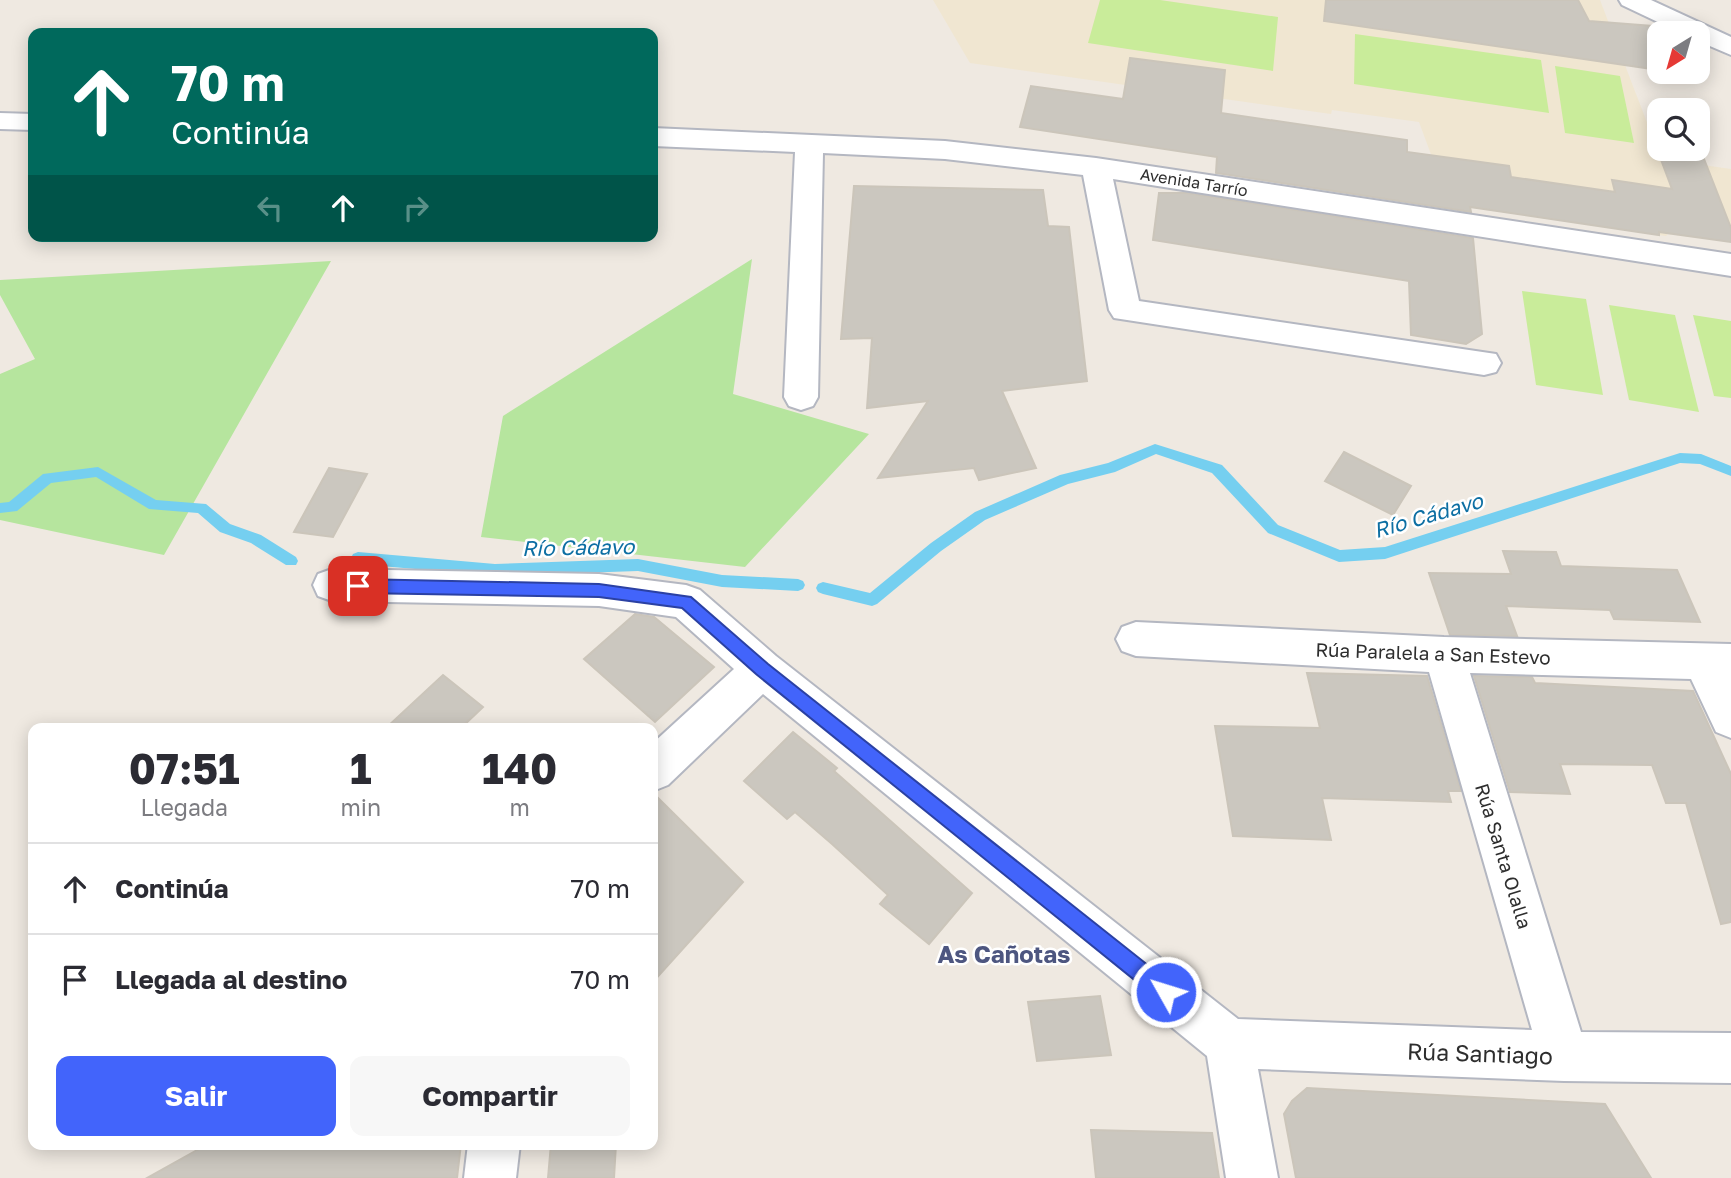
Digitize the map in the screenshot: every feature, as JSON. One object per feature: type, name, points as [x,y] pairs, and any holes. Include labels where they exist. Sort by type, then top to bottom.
[{"type":"street","points":[[1630,0],[1731,47]]},
{"type":"street","points":[[0,121],[28,122]]},
{"type":"street","name":"Avenida Tarrío","points":[[658,136],[945,150],[1096,167],[1731,265]]},
{"type":"street","points":[[801,397],[809,142]]},
{"type":"street","points":[[1096,167],[1125,310],[1484,363]]},
{"type":"street","points":[[332,586],[599,590],[686,602],[762,669],[1229,1043],[1252,1178]]},
{"type":"street","name":"Rúa Paralela a San Estevo","points":[[1136,639],[1444,655],[1717,662]]},
{"type":"street","name":"Rúa Santa Olalla","points":[[1444,655],[1564,1056]]},
{"type":"street","points":[[1717,662],[1731,719]]},
{"type":"street","points":[[658,766],[762,669]]},
{"type":"street","name":"Rúa Santiago","points":[[1229,1043],[1564,1056],[1731,1058]]},
{"type":"street","points":[[489,1178],[493,1150]]},
{"type":"shaded area","points":[[933,0],[1600,0],[1647,123],[1647,161],[1675,161],[1731,169],[1731,242],[1668,234],[1666,236],[1475,208],[1473,199],[1446,195],[1419,122],[1332,110],[1331,114],[970,63]]},
{"type":"green space","points":[[1100,0],[1160,0],[1278,17],[1273,71],[1088,43]]},
{"type":"green space","points":[[1355,34],[1541,60],[1549,113],[1354,84]]},
{"type":"green space","points":[[1555,66],[1620,76],[1634,143],[1565,133]]},
{"type":"green space","points":[[752,259],[733,394],[869,434],[745,567],[481,537],[503,416]]},
{"type":"green space","points":[[331,261],[164,555],[0,520],[0,374],[35,359],[0,295],[0,280]]},
{"type":"green space","points":[[1522,291],[1586,299],[1603,395],[1536,385]]},
{"type":"green space","points":[[1609,305],[1675,315],[1699,412],[1629,400]]},
{"type":"green space","points":[[1693,315],[1731,321],[1731,398],[1714,396]]},
{"type":"building","points":[[1326,0],[1578,0],[1589,21],[1647,26],[1647,68],[1324,21]]},
{"type":"building","points":[[1130,58],[1225,70],[1221,113],[1407,140],[1407,152],[1509,166],[1511,177],[1615,192],[1612,180],[1672,189],[1662,161],[1705,161],[1731,228],[1731,242],[1659,232],[1659,235],[1470,207],[1471,212],[1216,173],[1217,157],[1020,127],[1031,86],[1123,99]]},
{"type":"building","points":[[854,186],[1043,190],[1048,226],[1069,227],[1087,381],[1002,391],[1036,468],[979,480],[974,468],[878,478],[928,401],[867,408],[872,338],[841,339]]},
{"type":"building","points":[[1159,193],[1187,193],[1473,238],[1482,334],[1466,344],[1411,335],[1409,281],[1153,240]]},
{"type":"building","points":[[1344,452],[1411,486],[1393,515],[1325,481]]},
{"type":"building","points":[[329,468],[367,474],[333,537],[294,532]]},
{"type":"building","points":[[1503,551],[1556,552],[1561,566],[1677,570],[1700,622],[1614,619],[1610,610],[1506,606],[1517,636],[1450,635],[1429,573],[1511,574]]},
{"type":"building","points":[[635,614],[654,617],[714,667],[655,722],[584,659]]},
{"type":"building","points":[[1307,673],[1427,676],[1461,791],[1448,791],[1451,802],[1322,798],[1331,840],[1233,836],[1215,726],[1320,728]]},
{"type":"building","points":[[443,675],[483,707],[466,723],[391,723]]},
{"type":"building","points":[[1474,676],[1532,677],[1535,683],[1693,691],[1731,774],[1731,922],[1721,924],[1686,803],[1666,803],[1652,765],[1560,764],[1570,794],[1510,792]]},
{"type":"building","points":[[793,732],[837,768],[834,771],[972,893],[929,944],[880,904],[888,895],[832,844],[795,812],[787,819],[744,781]]},
{"type":"building","points":[[658,798],[743,882],[658,976]]},
{"type":"building","points":[[1100,996],[1111,1055],[1037,1061],[1028,1002]]},
{"type":"building","points":[[1307,1088],[1605,1104],[1651,1178],[1296,1178],[1284,1114],[1292,1101]]},
{"type":"building","points":[[1091,1130],[1212,1133],[1219,1178],[1096,1178]]},
{"type":"building","points":[[197,1150],[460,1150],[457,1178],[147,1178]]},
{"type":"building","points":[[550,1150],[616,1150],[614,1178],[548,1178]]},
{"type":"waterway","name":"Río Cádavo","points":[[823,588],[872,600],[936,547],[980,516],[1065,479],[1110,468],[1155,449],[1217,469],[1273,529],[1339,556],[1385,553],[1680,458],[1701,459],[1731,471]]},
{"type":"waterway","name":"Río Cádavo","points":[[0,508],[12,507],[48,478],[98,472],[154,505],[201,508],[225,528],[256,539],[291,561]]},
{"type":"waterway","name":"Río Cádavo","points":[[358,558],[495,570],[638,565],[722,581],[798,585]]},
{"type":"district","name":"As Cañotas","points":[[1004,953]]},
{"type":"route","points":[[358,586],[599,590],[686,602],[762,669],[1166,992]]}]
